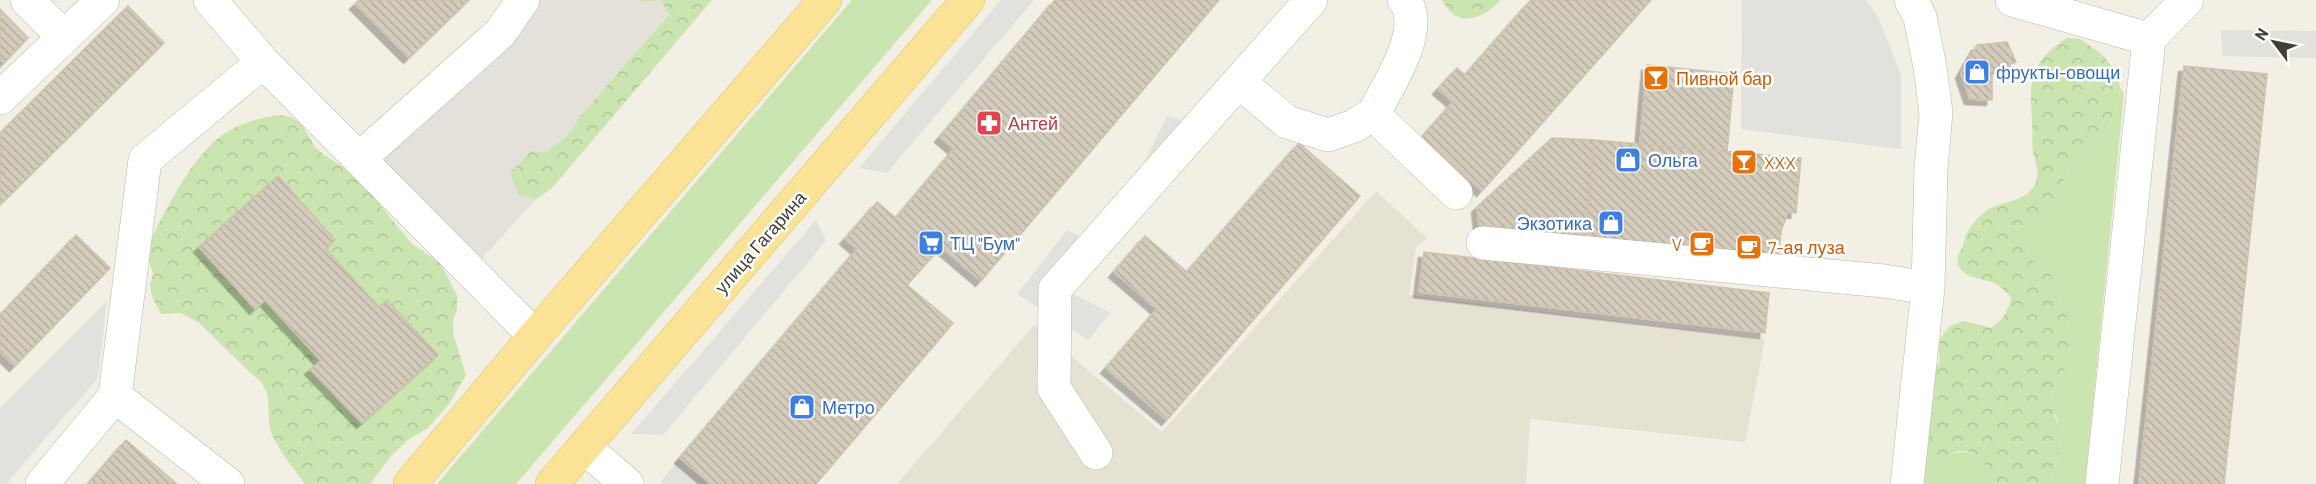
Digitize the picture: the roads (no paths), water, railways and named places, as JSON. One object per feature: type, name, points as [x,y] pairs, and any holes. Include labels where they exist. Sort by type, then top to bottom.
[{"type":"main road","points":[[410,484],[825,0]]},
{"type":"main road","name":"улица Гагарина","points":[[552,484],[968,0]]},
{"type":"street","points":[[27,0],[64,37]]},
{"type":"street","points":[[0,98],[103,0]]},
{"type":"street","points":[[210,0],[263,62],[535,336]]},
{"type":"street","points":[[359,159],[500,33],[523,0]]},
{"type":"street","points":[[1096,453],[1054,388],[1055,289],[1311,0]]},
{"type":"street","points":[[1239,82],[1287,122],[1328,135],[1354,126],[1373,114],[1402,60],[1412,24],[1407,3],[1404,0]]},
{"type":"street","points":[[1907,484],[1928,288],[1931,168],[1936,113],[1920,17],[1911,0]]},
{"type":"street","points":[[2012,0],[2149,39]]},
{"type":"street","points":[[2102,484],[2149,39],[2187,0]]},
{"type":"street","points":[[42,484],[115,396],[145,160],[263,62]]},
{"type":"street","points":[[1373,114],[1456,193]]},
{"type":"street","points":[[1483,243],[1884,281],[1928,288]]},
{"type":"street","points":[[115,396],[228,484]]},
{"type":"street","points":[[584,447],[627,484]]},
{"type":"place","name":"фрукты-овощи","points":[[1977,72]]},
{"type":"place","name":"Пивной бар","points":[[1656,78]]},
{"type":"place","name":"Антей","points":[[989,123]]},
{"type":"place","name":"Ольга","points":[[1628,160]]},
{"type":"place","name":"XXX","points":[[1744,162]]},
{"type":"place","name":"Экзотика","points":[[1611,223]]},
{"type":"place","name":"ТЦ \"Бум\"","points":[[931,243]]},
{"type":"place","name":"V","points":[[1702,244]]},
{"type":"place","name":"7-ая луза","points":[[1749,247]]},
{"type":"place","name":"Метро","points":[[802,407]]}]
